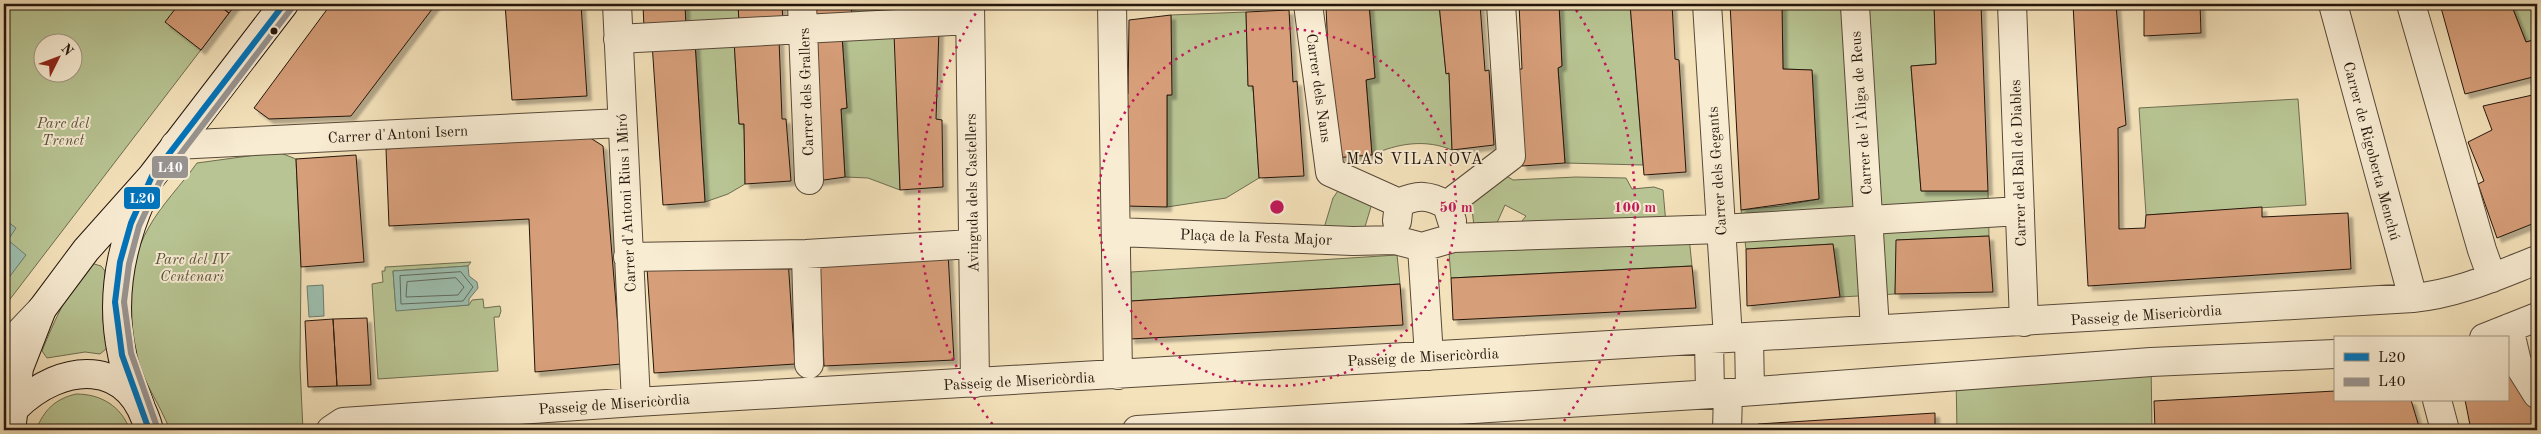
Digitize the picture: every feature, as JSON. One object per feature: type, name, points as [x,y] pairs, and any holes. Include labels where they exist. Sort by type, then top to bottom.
[{"type":"street","points":[[4,349],[42,309],[86,250],[152,176],[284,4]]},
{"type":"street","name":"Carrer d'Antoni Rius i Miró","points":[[617,4],[621,123],[636,402]]},
{"type":"street","points":[[1118,375],[1116,232],[1119,4]]},
{"type":"street","name":"Carrer dels Nans","points":[[1308,4],[1330,172],[1399,203]]},
{"type":"street","points":[[1447,205],[1511,156],[1501,4]]},
{"type":"street","name":"Carrer dels Gegants","points":[[1707,4],[1729,338]]},
{"type":"street","name":"Carrer de l'Àliga de Reus","points":[[1855,4],[1875,329]]},
{"type":"street","name":"Carrer del Ball de Diables","points":[[2012,4],[2024,322]]},
{"type":"street","name":"Carrer de Rigoberta Menchú","points":[[2333,4],[2413,298]]},
{"type":"street","points":[[2411,4],[2457,166],[2492,278]]},
{"type":"street","points":[[618,39],[803,16],[970,12]]},
{"type":"street","name":"Avinguda dels Castellers","points":[[970,12],[975,383]]},
{"type":"street","name":"Carrer dels Grallers","points":[[803,16],[809,180]]},
{"type":"street","name":"Carrer d'Antoni Isern","points":[[175,145],[621,123]]},
{"type":"street","points":[[145,419],[122,355],[116,302],[120,262],[131,223],[152,176]]},
{"type":"street","points":[[1395,240],[1399,203],[1422,195],[1434,198],[1447,205],[1452,222],[1453,238]]},
{"type":"street","points":[[1429,356],[1422,247],[1453,238],[1721,229],[1868,219],[2020,212]]},
{"type":"street","name":"Plaça de la Festa Major","points":[[1116,232],[1353,241],[1395,240],[1422,247]]},
{"type":"street","points":[[628,257],[806,254],[972,244]]},
{"type":"street","points":[[806,254],[810,364]]},
{"type":"street","name":"Passeig de Misericòrdia","points":[[331,430],[343,422],[636,402],[1875,329],[2024,322],[2439,296],[2537,260]]},
{"type":"street","points":[[13,409],[19,368],[42,309]]},
{"type":"street","points":[[2489,336],[2537,317]]},
{"type":"street","points":[[2509,328],[2517,362],[2537,394]]},
{"type":"street","points":[[1727,430],[1729,338]]},
{"type":"street","points":[[1729,338],[1729,392]]},
{"type":"street","points":[[1137,430],[1348,423],[1729,392],[2151,362],[2334,354]]},
{"type":"street","points":[[13,409],[50,381],[69,374],[90,373],[111,379],[128,391],[145,419]]},
{"type":"street","points":[[2438,402],[2446,430]]},
{"type":"green space","name":"Parc del Trenet","points":[[4,4],[236,4],[4,307]]},
{"type":"green space","points":[[685,4],[738,4],[739,23],[686,28]]},
{"type":"green space","points":[[851,4],[898,4],[898,14],[852,18]]},
{"type":"green space","points":[[1369,4],[1439,4],[1446,73],[1449,73],[1452,150],[1432,144],[1412,144],[1402,145],[1372,155],[1366,80],[1375,78]]},
{"type":"green space","points":[[1559,4],[1630,4],[1643,165],[1565,163],[1558,68],[1562,66]]},
{"type":"green space","points":[[1782,4],[1934,4],[1936,64],[1911,66],[1921,191],[1988,191],[1989,236],[1897,240],[1895,294],[1840,297],[1833,244],[1746,249],[1741,210],[1781,206],[1819,199],[1812,70],[1783,69]]},
{"type":"green space","points":[[2511,4],[2537,4],[2537,39],[2526,42]]},
{"type":"green space","points":[[1246,12],[1248,85],[1253,86],[1259,178],[1226,198],[1167,207],[1167,95],[1171,95],[1171,15]]},
{"type":"green space","points":[[895,33],[900,190],[868,178],[845,177],[841,109],[847,108],[842,36]]},
{"type":"green space","points":[[734,40],[739,124],[744,124],[745,184],[728,194],[705,202],[695,42]]},
{"type":"green space","points":[[2298,99],[2306,205],[2146,215],[2139,108]]},
{"type":"green space","name":"Parc del IV Centenari","points":[[278,152],[296,159],[301,266],[300,367],[303,430],[168,430],[167,423],[143,375],[132,338],[129,300],[134,262],[140,244],[160,210],[197,163]]},
{"type":"green space","points":[[1500,172],[1513,180],[1576,177],[1626,178],[1632,189],[1654,187],[1663,190],[1666,224],[1514,231],[1526,216],[1505,205],[1496,225],[1474,226],[1471,201]]},
{"type":"green space","points":[[1343,184],[1373,200],[1364,230],[1324,228],[1333,198]]},
{"type":"green space","points":[[1689,237],[1692,266],[1451,278],[1449,252]]},
{"type":"green space","points":[[1397,255],[1400,284],[1131,301],[1131,272]]},
{"type":"green space","points":[[471,262],[468,266],[393,271],[396,310],[469,305],[472,300],[483,299],[484,308],[500,306],[499,317],[494,317],[498,371],[378,379],[372,284],[383,282],[382,271],[385,271],[385,267]]},
{"type":"green space","points":[[91,263],[101,266],[105,271],[103,320],[107,348],[100,354],[85,352],[47,358],[42,351],[52,328],[69,294]]},
{"type":"green space","points":[[2151,362],[2152,430],[1957,430],[1956,377]]},
{"type":"green space","points":[[76,394],[94,396],[109,403],[121,414],[130,430],[36,430],[51,406],[62,399]]},
{"type":"water","points":[[4,219],[16,228],[8,240],[26,255],[4,284]]},
{"type":"water","points":[[468,266],[469,276],[477,282],[478,288],[469,299],[469,305],[396,311],[393,271]]},
{"type":"water","points":[[323,285],[324,316],[309,317],[307,286]]},
{"type":"building","points":[[179,4],[217,4],[229,13],[201,50],[165,22]]},
{"type":"building","points":[[217,4],[236,4],[229,13]]},
{"type":"building","points":[[331,4],[436,4],[351,116],[269,119],[254,108]]},
{"type":"building","points":[[505,4],[581,4],[587,96],[512,100]]},
{"type":"building","points":[[643,4],[685,4],[686,28],[644,29]]},
{"type":"building","points":[[738,4],[782,4],[783,23],[739,23]]},
{"type":"building","points":[[810,4],[851,4],[852,18],[811,19]]},
{"type":"building","points":[[898,4],[938,4],[938,13],[898,14]]},
{"type":"building","points":[[1369,4],[1375,78],[1366,80],[1372,155],[1333,158],[1326,7]]},
{"type":"building","points":[[1439,4],[1480,4],[1485,71],[1489,70],[1494,145],[1452,150],[1449,73],[1446,74]]},
{"type":"building","points":[[1519,4],[1559,4],[1562,66],[1558,68],[1565,163],[1522,166],[1517,69],[1522,69]]},
{"type":"building","points":[[1630,4],[1672,4],[1675,59],[1679,60],[1686,172],[1644,175]]},
{"type":"building","points":[[1730,4],[1782,4],[1783,69],[1812,70],[1819,199],[1741,210]]},
{"type":"building","points":[[1934,4],[1981,4],[1988,191],[1921,191],[1911,66],[1936,64]]},
{"type":"building","points":[[2073,4],[2129,4],[2116,5],[2126,125],[2118,128],[2119,229],[2145,228],[2146,215],[2262,207],[2262,217],[2348,213],[2351,269],[2088,286]]},
{"type":"building","points":[[2161,4],[2200,4],[2201,33],[2144,36],[2144,8],[2161,7]]},
{"type":"building","points":[[2440,4],[2511,4],[2526,42],[2537,39],[2537,76],[2465,94]]},
{"type":"building","points":[[1289,10],[1293,82],[1297,81],[1304,176],[1259,178],[1253,86],[1248,86],[1246,12]]},
{"type":"building","points":[[1171,15],[1172,95],[1167,95],[1167,207],[1126,206],[1126,96],[1128,94],[1129,20]]},
{"type":"building","points":[[939,29],[936,119],[942,120],[943,187],[900,190],[894,33]]},
{"type":"building","points":[[842,36],[847,108],[841,109],[845,177],[817,181],[813,40]]},
{"type":"building","points":[[779,39],[782,119],[786,119],[791,181],[745,184],[744,124],[739,124],[734,40]]},
{"type":"building","points":[[695,42],[705,202],[663,205],[652,43]]},
{"type":"building","points":[[2537,94],[2537,222],[2497,238],[2478,184],[2484,181],[2468,142],[2492,130],[2483,106]]},
{"type":"building","points":[[581,132],[603,146],[621,364],[535,372],[529,219],[389,226],[386,149]]},
{"type":"building","points":[[356,155],[364,262],[301,267],[296,159]]},
{"type":"building","points":[[1989,236],[1993,292],[1895,294],[1896,240]]},
{"type":"building","points":[[1833,244],[1840,297],[1747,306],[1746,249]]},
{"type":"building","points":[[948,253],[954,360],[824,366],[819,259]]},
{"type":"building","points":[[788,259],[795,364],[654,373],[647,268]]},
{"type":"building","points":[[1692,266],[1696,308],[1453,320],[1451,278]]},
{"type":"building","points":[[1400,284],[1403,325],[1130,339],[1131,301]]},
{"type":"building","points":[[367,318],[371,385],[337,386],[333,319]]},
{"type":"building","points":[[333,319],[337,386],[308,387],[305,321]]},
{"type":"building","points":[[2537,350],[2537,384],[2529,365],[2534,351]]},
{"type":"building","points":[[2508,368],[2537,404],[2537,430],[2471,430],[2465,402],[2508,402]]},
{"type":"building","points":[[2334,391],[2334,402],[2412,402],[2420,430],[2155,430],[2154,401]]},
{"type":"building","points":[[1935,413],[1935,430],[1757,430],[1758,424]]},
{"type":"transit line","name":"L20","points":[[149,430],[122,355],[115,302],[120,262],[131,223],[152,176],[284,4]]},
{"type":"transit line","name":"L40","points":[[157,427],[131,353],[124,302],[129,264],[139,226],[160,181],[291,9]]},
{"type":"district","name":"MAS VILANOVA","points":[[1415,158]]}]
